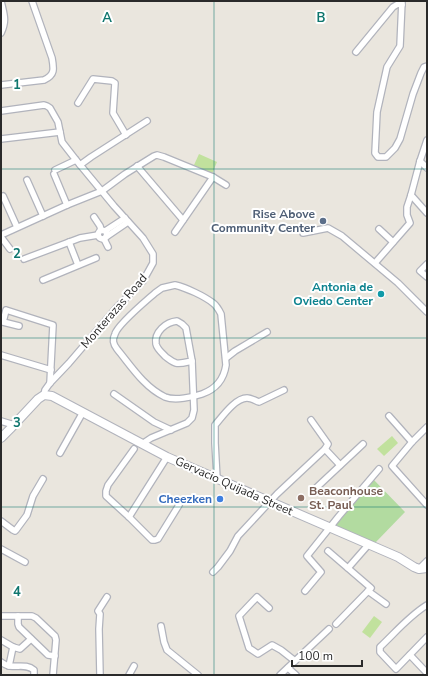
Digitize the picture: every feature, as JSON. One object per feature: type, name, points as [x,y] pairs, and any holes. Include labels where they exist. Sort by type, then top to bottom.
[{"type":"street","points":[[1,1],[5,20],[1,33]]},
{"type":"street","points":[[1,85],[44,80],[49,78],[53,73],[54,66],[52,58],[32,1]]},
{"type":"street","points":[[356,52],[393,7],[402,3],[400,46],[387,67],[377,112],[375,153],[378,157],[386,157],[395,148],[400,139],[420,73],[424,67],[427,66]]},
{"type":"street","points":[[78,103],[93,79],[112,81],[115,83],[112,113],[126,135]]},
{"type":"street","name":"Monterazas Road","points":[[1,111],[44,105],[50,108],[58,122],[62,142],[142,238],[153,254],[153,263],[143,281],[117,307],[50,383],[45,390],[44,395]]},
{"type":"street","points":[[80,165],[147,121]]},
{"type":"street","points":[[1,139],[60,132]]},
{"type":"street","points":[[375,263],[410,223],[407,215],[407,207],[427,140]]},
{"type":"street","points":[[10,249],[1,236],[102,191],[154,156],[160,156],[213,177],[226,184]]},
{"type":"street","points":[[67,206],[55,172],[76,160]]},
{"type":"street","points":[[420,161],[427,168]]},
{"type":"street","points":[[137,166],[183,220]]},
{"type":"street","points":[[175,232],[213,177]]},
{"type":"street","points":[[28,180],[43,216]]},
{"type":"street","points":[[411,195],[427,213]]},
{"type":"street","points":[[3,196],[17,228]]},
{"type":"street","points":[[94,217],[100,226],[108,247]]},
{"type":"street","points":[[24,259],[69,242],[88,236],[103,234],[126,220]]},
{"type":"street","points":[[303,233],[328,228],[342,236],[398,283],[427,312]]},
{"type":"street","points":[[379,229],[393,242]]},
{"type":"street","points":[[69,242],[78,265]]},
{"type":"street","points":[[43,280],[96,258]]},
{"type":"street","points":[[427,264],[420,271],[427,278]]},
{"type":"street","points":[[175,285],[191,290],[214,303],[221,314],[226,358],[225,372],[216,386],[208,392],[193,397],[166,397],[145,382],[129,365],[114,344],[113,339],[117,328],[155,292],[162,288],[175,285]]},
{"type":"street","points":[[19,326],[3,322],[3,310],[53,325],[50,383]]},
{"type":"street","points":[[142,444],[187,423],[192,418],[194,410],[192,361],[186,328],[182,324],[172,322],[162,328],[156,337],[156,343],[160,351],[167,358],[177,363],[192,361]]},
{"type":"street","points":[[226,358],[267,332]]},
{"type":"street","points":[[1,355],[51,370]]},
{"type":"street","points":[[217,479],[215,425],[233,404],[238,401],[246,398],[259,402],[284,390]]},
{"type":"street","points":[[114,394],[154,422],[171,430]]},
{"type":"street","points":[[1,438],[33,404],[44,395]]},
{"type":"street","name":"Gervacio Quijada Street","points":[[44,395],[52,396],[167,457],[369,544],[398,557],[414,567],[423,568]]},
{"type":"street","points":[[60,453],[83,412]]},
{"type":"street","points":[[389,416],[412,442]]},
{"type":"street","points":[[213,572],[230,551],[238,536],[283,489],[325,449],[328,444],[311,420]]},
{"type":"street","points":[[1,421],[14,425]]},
{"type":"street","points":[[427,427],[392,466],[427,505]]},
{"type":"street","points":[[316,488],[362,444]]},
{"type":"street","points":[[134,449],[108,485],[106,496],[152,540],[158,539],[179,505]]},
{"type":"street","points":[[325,449],[340,465]]},
{"type":"street","points":[[129,517],[167,457]]},
{"type":"street","points":[[305,591],[321,572],[307,556],[379,469]]},
{"type":"street","points":[[2,524],[16,530],[27,515],[33,496],[43,479]]},
{"type":"street","points":[[348,568],[369,544]]},
{"type":"street","points":[[1,549],[25,562]]},
{"type":"street","points":[[328,551],[371,588],[336,624]]},
{"type":"street","points":[[423,568],[427,561]]},
{"type":"street","points":[[368,591],[386,604]]},
{"type":"street","points":[[100,675],[100,616],[98,610],[107,596]]},
{"type":"street","points":[[269,608],[258,597],[239,616],[249,648],[258,654],[272,645],[295,661]]},
{"type":"street","points":[[427,605],[406,622],[380,647],[380,652],[396,669],[427,637]]},
{"type":"street","points":[[1,616],[32,616],[55,636],[56,640],[53,675]]},
{"type":"street","points":[[18,616],[19,627],[48,655],[55,656]]},
{"type":"street","points":[[161,626],[167,650],[198,675]]},
{"type":"street","points":[[280,675],[328,629]]},
{"type":"street","points":[[1,640],[20,649],[31,639]]},
{"type":"street","points":[[9,666],[13,647]]},
{"type":"street","points":[[410,655],[427,673]]},
{"type":"street","points":[[1,662],[9,666],[28,666],[34,670],[34,675]]},
{"type":"street","points":[[129,675],[134,666]]},
{"type":"street","points":[[288,668],[296,675]]},
{"type":"green space","points":[[199,154],[217,162],[212,174],[194,165]]},
{"type":"green space","points":[[392,436],[398,443],[384,456],[377,449]]},
{"type":"green space","points":[[372,478],[405,512],[374,544],[333,525]]},
{"type":"green space","points":[[374,616],[382,622],[370,638],[362,632]]},
{"type":"place","name":"Rise Above Community Center","points":[[323,221]]},
{"type":"place","name":"Antonia de Oviedo Center","points":[[381,294]]},
{"type":"place","name":"Beaconhouse St. Paul","points":[[301,498]]},
{"type":"place","name":"Cheezken","points":[[220,499]]}]
